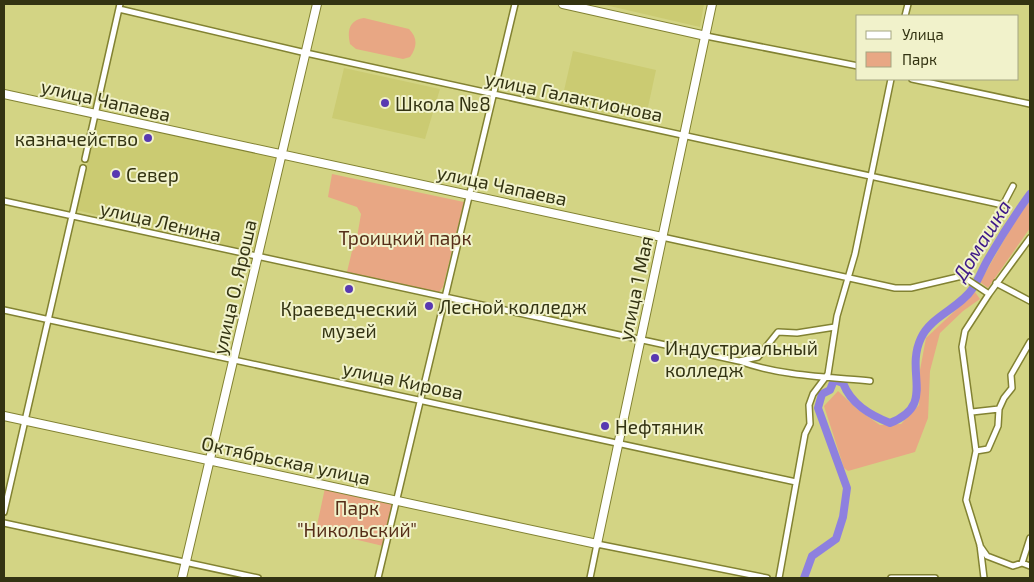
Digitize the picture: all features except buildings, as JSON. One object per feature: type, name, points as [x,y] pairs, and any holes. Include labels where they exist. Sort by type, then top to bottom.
[{"type":"main road","name":"улица О. Яроша","points":[[182,578],[317,4]]},
{"type":"main road","points":[[564,4],[706,36]]},
{"type":"main road","name":"улица 1 Мая","points":[[597,544],[712,4]]},
{"type":"main road","name":"улица Чапаева","points":[[4,94],[662,237]]},
{"type":"main road","name":"Октябрьская улица","points":[[4,416],[211,459],[597,544]]},
{"type":"street","points":[[378,578],[515,4]]},
{"type":"street","name":"улица Галактионова","points":[[120,6],[306,53],[1003,205],[1012,186]]},
{"type":"street","points":[[85,159],[120,6]]},
{"type":"street","points":[[706,36],[856,66]]},
{"type":"street","points":[[779,578],[805,434],[810,424],[809,405],[813,394],[824,379],[829,368],[835,327],[847,277],[855,254],[892,80]]},
{"type":"street","points":[[917,80],[1030,104]]},
{"type":"street","points":[[4,512],[83,168]]},
{"type":"street","name":"улица Ленина","points":[[4,201],[258,258],[739,361],[758,368],[824,379],[870,381]]},
{"type":"street","name":"улица Чапаева","points":[[662,237],[895,288],[911,288],[962,276],[989,294]]},
{"type":"street","points":[[984,578],[980,545],[966,500],[976,451],[962,347],[965,331],[989,294],[1030,238]]},
{"type":"street","points":[[996,284],[1030,301]]},
{"type":"street","name":"улица Кирова","points":[[4,310],[422,399],[796,482]]},
{"type":"street","points":[[739,361],[758,357],[778,332],[797,333],[835,327]]},
{"type":"street","points":[[976,451],[988,449],[998,426],[999,409],[1004,398],[1012,388],[1011,375],[1030,342]]},
{"type":"street","points":[[972,412],[999,409]]},
{"type":"street","points":[[4,523],[258,578]]},
{"type":"street","points":[[1022,563],[1030,538]]},
{"type":"street","name":"улица 1 Мая","points":[[590,578],[597,544]]},
{"type":"street","name":"Октябрьская улица","points":[[597,544],[768,578]]},
{"type":"street","points":[[980,545],[987,556],[1013,566],[1022,563],[1030,566]]},
{"type":"street","points":[[891,578],[935,578]]},
{"type":"shaded area","points":[[601,4],[704,4],[700,27]]},
{"type":"shaded area","points":[[573,51],[656,70],[645,121],[561,104]]},
{"type":"shaded area","name":"Школа №8","points":[[344,68],[440,89],[425,139],[332,118]]},
{"type":"shaded area","points":[[98,120],[275,157],[254,252],[76,210]]},
{"type":"green space","points":[[364,18],[409,29],[416,43],[410,57],[403,59],[356,49],[350,44],[350,27],[355,21]]},
{"type":"green space","name":"Троицкий парк","points":[[332,174],[464,202],[443,287],[439,292],[347,272],[352,251],[355,249],[361,214],[357,207],[328,197]]},
{"type":"green space","points":[[1030,201],[1030,228],[988,288],[980,282],[1015,221]]},
{"type":"green space","points":[[975,292],[980,299],[963,311],[940,333],[930,371],[928,418],[915,452],[848,471],[844,468],[824,406],[838,391],[857,409],[880,425],[901,424],[919,405],[920,370],[926,338]]},
{"type":"green space","name":"Парк \"Никольский\"","points":[[325,488],[393,503],[383,546],[316,530]]},
{"type":"waterway","name":"Домашка","points":[[804,578],[812,556],[836,539],[843,517],[847,488],[818,408],[822,394],[830,390],[834,380],[843,383],[856,403],[875,416],[890,423],[904,415],[912,407],[916,397],[917,351],[921,338],[938,318],[961,301],[973,288],[997,244],[1030,194]]},
{"type":"place","name":"Школа №8","points":[[385,103]]},
{"type":"place","name":"казначейство","points":[[148,138]]},
{"type":"place","name":"Север","points":[[116,174]]},
{"type":"place","name":"Краеведческий музей","points":[[349,289]]},
{"type":"place","name":"Лесной колледж","points":[[429,306]]},
{"type":"place","name":"Индустриальный колледж","points":[[655,358]]},
{"type":"place","name":"Нефтяник","points":[[605,426]]}]
